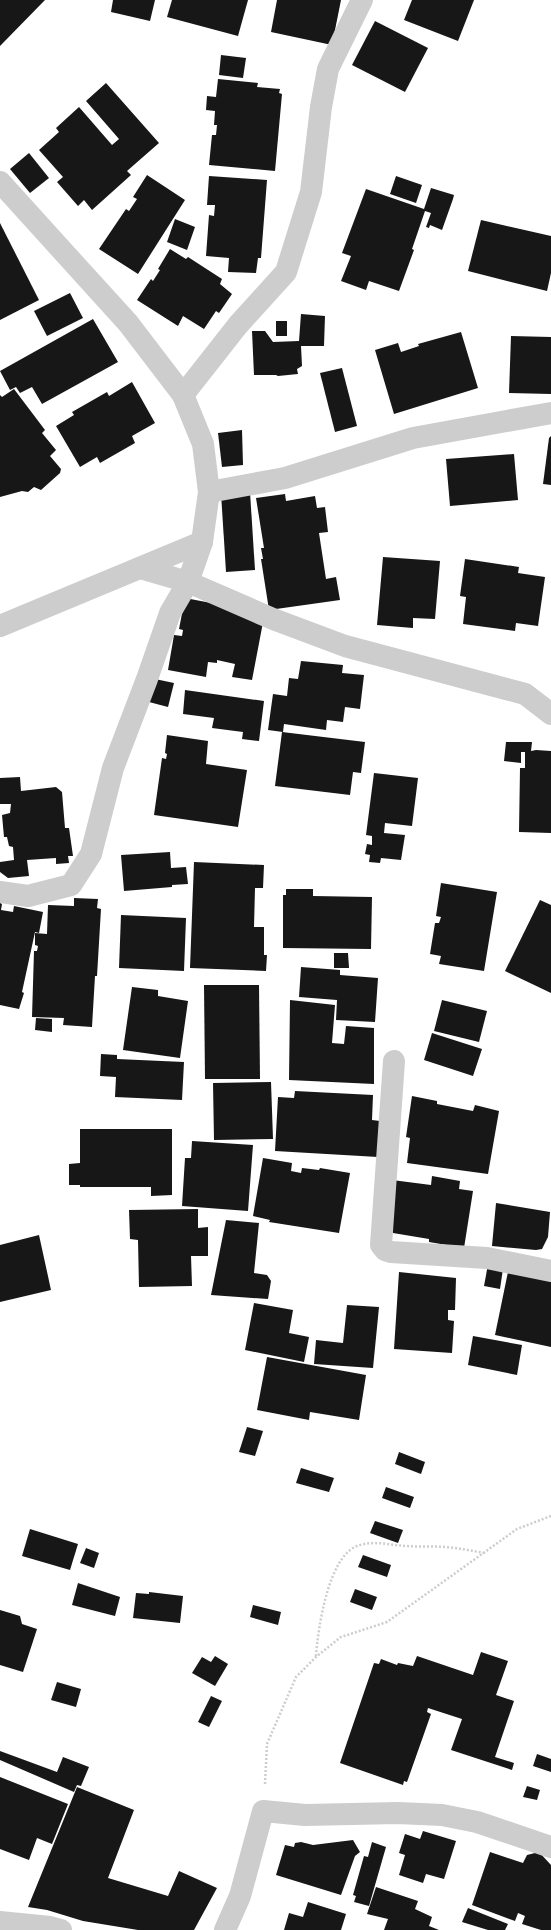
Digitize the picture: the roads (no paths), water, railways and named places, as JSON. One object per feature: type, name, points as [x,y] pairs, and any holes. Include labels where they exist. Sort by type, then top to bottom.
[{"type":"street","points":[[183,395],[238,326],[286,272],[311,192],[321,107],[328,69],[362,0]]},
{"type":"street","points":[[0,182],[128,322],[183,395],[203,444],[209,492],[202,542],[188,582],[170,613],[113,768],[92,854],[72,885],[28,896],[0,892]]},
{"type":"street","points":[[209,492],[285,478],[413,438],[551,413]]},
{"type":"street","points":[[0,626],[202,542]]},
{"type":"street","points":[[140,568],[188,582],[273,619],[345,646],[525,694],[551,714]]},
{"type":"street","points":[[394,1061],[381,1245],[384,1250],[391,1252],[487,1258],[551,1271]]},
{"type":"street","points":[[225,1930],[240,1896],[263,1811],[305,1815],[398,1813],[442,1815],[477,1822],[551,1847]]},
{"type":"street","points":[[0,1922],[50,1927],[61,1930]]}]
